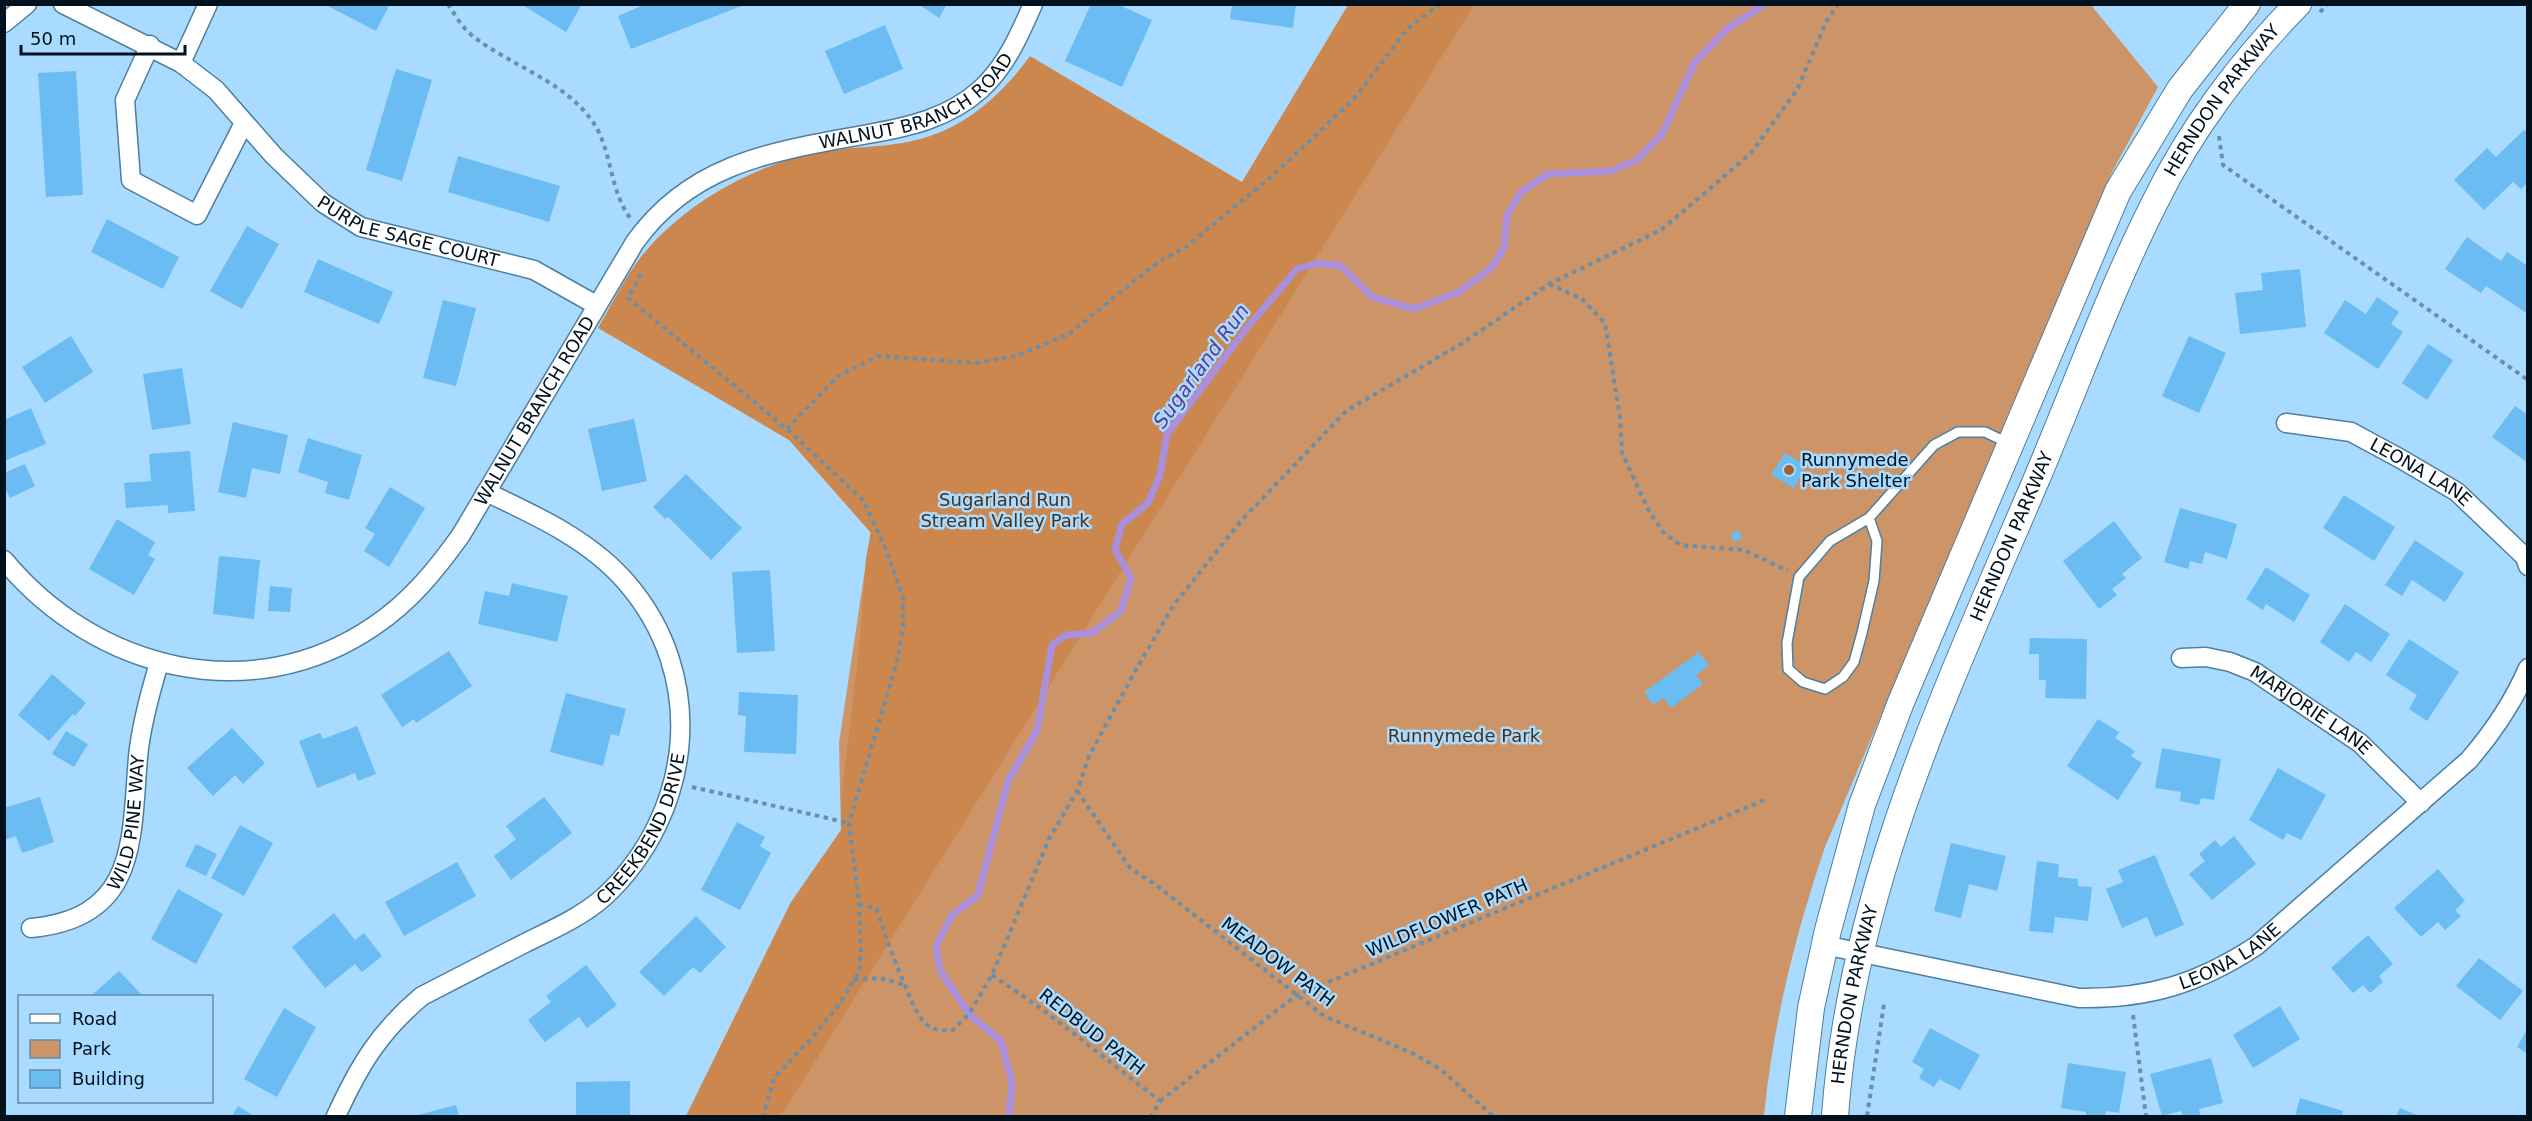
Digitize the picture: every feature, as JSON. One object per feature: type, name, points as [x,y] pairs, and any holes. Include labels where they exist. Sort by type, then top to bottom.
[{"type":"main road","points":[[1798,1116],[1811,1008],[1824,945],[1848,853],[1881,752],[2118,191],[2180,89],[2247,4]]},
{"type":"main road","name":"HERNDON PARKWAY","points":[[1835,1116],[1862,953],[1896,824],[1953,676],[2138,237],[2160,191],[2215,132],[2242,68],[2307,11]]},
{"type":"street","points":[[4,23],[27,4]]},
{"type":"street","name":"PURPLE SAGE COURT","points":[[63,4],[150,45],[181,63],[216,90],[244,123],[323,203],[361,227],[534,270],[596,305]]},
{"type":"street","points":[[181,63],[208,4]]},
{"type":"street","name":"WALNUT BRANCH ROAD","points":[[4,560],[36,596],[64,618],[98,639],[159,663],[192,669],[236,671],[277,666],[315,656],[351,640],[407,601],[435,571],[486,492],[641,232],[666,206],[694,184],[727,167],[765,154],[907,127],[954,108],[980,90],[1000,69],[1015,45],[1033,4]]},
{"type":"street","points":[[150,45],[125,100],[131,180],[198,215],[244,123]]},
{"type":"street","name":"LEONA LANE","points":[[2286,423],[2351,432],[2457,492],[2525,557],[2528,566]]},
{"type":"street","name":"CREEKBEND DRIVE","points":[[336,1116],[358,1069],[376,1041],[401,1014],[422,996],[575,918],[603,898],[628,873],[648,844],[664,814],[674,783],[681,745],[679,698],[675,675],[663,640],[646,608],[626,582],[584,544],[486,492]]},
{"type":"street","name":"MARJORIE LANE","points":[[2181,658],[2206,657],[2230,662],[2255,672],[2360,743],[2421,803]]},
{"type":"street","name":"WILD PINE WAY","points":[[32,928],[54,926],[77,918],[96,906],[113,889],[124,866],[133,834],[138,755],[159,663]]},
{"type":"street","name":"LEONA LANE","points":[[1824,945],[2079,998],[2131,996],[2155,992],[2192,981],[2228,965],[2256,946],[2469,760],[2493,732],[2516,695],[2528,668]]},
{"type":"lane","points":[[1869,518],[1877,542],[1875,580],[1854,662],[1843,677],[1825,689],[1803,682],[1788,669],[1787,643],[1799,577],[1830,541],[1869,518],[1934,445],[1958,432],[1985,432],[2010,444]]},
{"type":"path","points":[[448,4],[472,36],[567,95],[591,118],[606,149],[617,193],[629,218]]},
{"type":"path","points":[[787,429],[838,376],[878,357],[975,363],[1016,356],[1069,334],[1158,262],[1187,246],[1272,176],[1354,99],[1407,29],[1440,4]]},
{"type":"path","points":[[859,904],[877,909],[906,985],[923,1021],[939,1031],[953,1030],[969,1014],[992,975],[1049,839],[1077,791],[1089,756],[1173,606],[1241,521],[1346,411],[1466,341],[1549,284],[1661,230],[1751,153],[1797,90],[1826,22],[1838,4]]},
{"type":"path","points":[[2307,11],[2328,4]]},
{"type":"path","points":[[2215,132],[2223,165],[2528,380]]},
{"type":"path","points":[[1549,284],[1582,299],[1605,322],[1620,417],[1622,453],[1649,511],[1663,532],[1680,545],[1744,550],[1799,577]]},
{"type":"path","points":[[628,298],[787,429],[863,500],[885,547],[903,598],[903,627],[897,662],[849,823],[859,904],[861,954],[859,972],[838,1006],[813,1037],[774,1078],[763,1116]]},
{"type":"path","points":[[674,783],[849,823]]},
{"type":"path","name":"MEADOW PATH","points":[[1077,791],[1130,868],[1156,885],[1324,1016],[1414,1054],[1440,1070],[1493,1116]]},
{"type":"path","name":"WILDFLOWER PATH","points":[[1160,1101],[1297,995],[1767,799]]},
{"type":"path","name":"REDBUD PATH","points":[[992,975],[1042,1009],[1160,1101]]},
{"type":"path","points":[[854,980],[880,978],[906,985]]},
{"type":"path","points":[[2131,996],[2146,1116]]},
{"type":"path","points":[[1867,1116],[1884,1004]]},
{"type":"path","points":[[1151,1116],[1160,1101]]},
{"type":"green space","name":"Sugarland Run Stream Valley Park","points":[[1348,5],[1474,5],[781,1116],[686,1116],[791,902],[841,830],[841,799],[859,650],[866,558],[871,533],[789,440],[598,328],[623,284],[640,258],[655,241],[689,211],[727,186],[769,167],[804,155],[902,143],[941,132],[975,113],[1005,87],[1030,56],[1242,182]]},
{"type":"green space","name":"Runnymede Park","points":[[1410,5],[2091,5],[2158,87],[2111,174],[1825,847],[1804,913],[1779,1014],[1764,1116],[724,1116],[843,925],[839,743],[877,489],[1242,183]]},
{"type":"building","points":[[324,4],[390,4],[376,31]]},
{"type":"building","points":[[521,4],[582,4],[566,32]]},
{"type":"building","points":[[646,4],[744,5],[631,49],[618,16]]},
{"type":"building","points":[[918,4],[947,4],[939,18]]},
{"type":"building","points":[[1091,4],[1117,4],[1152,20],[1122,87],[1065,61]]},
{"type":"building","points":[[1232,4],[1296,4],[1293,28],[1230,19]]},
{"type":"building","points":[[885,25],[903,69],[844,94],[825,51]]},
{"type":"building","points":[[396,69],[432,80],[402,181],[366,170]]},
{"type":"building","points":[[76,71],[83,195],[46,197],[38,73]]},
{"type":"building","points":[[2524,130],[2528,134],[2528,182],[2521,189],[2513,182],[2484,210],[2454,180],[2487,148],[2496,157]]},
{"type":"building","points":[[458,156],[560,186],[549,222],[448,192]]},
{"type":"building","points":[[107,219],[179,257],[163,289],[91,252]]},
{"type":"building","points":[[247,226],[279,244],[242,309],[210,291]]},
{"type":"building","points":[[2467,237],[2501,261],[2507,252],[2528,266],[2528,314],[2486,286],[2481,293],[2445,269]]},
{"type":"building","points":[[318,259],[393,292],[379,324],[304,292]]},
{"type":"building","points":[[2300,269],[2306,327],[2240,334],[2235,293],[2263,290],[2261,273]]},
{"type":"building","points":[[2377,297],[2399,312],[2391,324],[2403,332],[2378,369],[2324,333],[2345,300],[2366,314]]},
{"type":"building","points":[[443,300],[476,308],[456,386],[423,378]]},
{"type":"building","points":[[71,336],[93,372],[45,403],[22,367]]},
{"type":"building","points":[[2189,336],[2226,353],[2199,413],[2162,396]]},
{"type":"building","points":[[2428,344],[2453,360],[2427,400],[2402,383]]},
{"type":"building","points":[[182,368],[191,424],[152,430],[143,374]]},
{"type":"building","points":[[2515,406],[2528,415],[2528,463],[2492,437]]},
{"type":"building","points":[[31,408],[46,444],[4,461],[4,420]]},
{"type":"building","points":[[634,419],[647,481],[602,491],[588,429]]},
{"type":"building","points":[[233,422],[288,435],[280,474],[252,468],[246,498],[218,492]]},
{"type":"building","points":[[308,438],[362,455],[349,500],[325,493],[328,482],[298,472]]},
{"type":"building","points":[[190,451],[195,511],[168,513],[168,505],[126,508],[124,483],[151,481],[149,454]]},
{"type":"building","name":"Runnymede Park Shelter","points":[[1785,453],[1806,465],[1794,488],[1771,475]]},
{"type":"building","points":[[25,464],[35,486],[10,498],[4,487],[4,473]]},
{"type":"building","points":[[686,474],[742,528],[711,560],[668,517],[665,519],[653,507]]},
{"type":"building","points":[[390,487],[425,508],[389,567],[364,551],[375,534],[365,528]]},
{"type":"building","points":[[2344,495],[2395,527],[2374,561],[2323,528]]},
{"type":"building","points":[[2180,508],[2237,524],[2227,559],[2205,552],[2202,564],[2190,561],[2188,569],[2164,562]]},
{"type":"building","points":[[117,519],[155,542],[148,555],[155,559],[134,595],[89,569]]},
{"type":"building","points":[[2114,521],[2142,558],[2122,574],[2126,578],[2112,589],[2117,595],[2099,609],[2063,561]]},
{"type":"building","points":[[1737,530],[1743,537],[1735,542],[1730,536]]},
{"type":"building","points":[[2415,540],[2464,573],[2445,602],[2412,580],[2402,596],[2385,585]]},
{"type":"building","points":[[219,556],[260,560],[254,619],[213,614]]},
{"type":"building","points":[[2266,567],[2310,595],[2294,622],[2266,604],[2263,610],[2246,599]]},
{"type":"building","points":[[770,570],[775,651],[737,653],[732,572]]},
{"type":"building","points":[[512,583],[568,596],[557,642],[478,624],[485,591],[509,596]]},
{"type":"building","points":[[270,586],[292,588],[290,612],[268,611]]},
{"type":"building","points":[[2345,604],[2390,634],[2371,662],[2356,652],[2349,662],[2320,642]]},
{"type":"building","points":[[2030,638],[2087,639],[2086,699],[2045,698],[2046,680],[2039,680],[2039,654],[2029,654]]},
{"type":"building","points":[[2409,639],[2459,672],[2427,721],[2409,709],[2417,695],[2386,675]]},
{"type":"building","points":[[449,651],[472,686],[416,723],[414,719],[402,727],[381,695]]},
{"type":"building","points":[[1699,652],[1709,666],[1696,675],[1703,684],[1671,708],[1663,698],[1653,705],[1644,692]]},
{"type":"building","points":[[52,674],[86,703],[49,741],[18,715]]},
{"type":"building","points":[[739,692],[798,695],[796,754],[744,752],[746,716],[738,715]]},
{"type":"building","points":[[566,693],[626,709],[619,736],[611,734],[603,766],[550,752]]},
{"type":"building","points":[[2098,719],[2119,732],[2115,738],[2135,751],[2131,756],[2142,763],[2118,800],[2067,766]]},
{"type":"building","points":[[357,726],[376,774],[358,781],[355,773],[317,788],[299,741],[320,733],[323,739]]},
{"type":"building","points":[[232,728],[265,763],[243,784],[235,775],[213,796],[187,768]]},
{"type":"building","points":[[66,731],[88,744],[74,767],[52,754]]},
{"type":"building","points":[[2162,748],[2221,759],[2214,800],[2201,798],[2199,805],[2180,801],[2181,792],[2155,788]]},
{"type":"building","points":[[2278,768],[2326,795],[2301,840],[2287,833],[2283,840],[2249,820]]},
{"type":"building","points":[[40,797],[54,842],[22,853],[16,836],[4,840],[4,808]]},
{"type":"building","points":[[544,797],[572,833],[511,880],[494,856],[516,839],[506,826]]},
{"type":"building","points":[[737,822],[765,837],[760,846],[771,853],[740,910],[701,890]]},
{"type":"building","points":[[240,825],[273,843],[244,896],[211,878]]},
{"type":"building","points":[[2234,836],[2256,864],[2212,900],[2189,874],[2205,861],[2199,854],[2215,840],[2221,847]]},
{"type":"building","points":[[1951,843],[2006,856],[1997,891],[1969,884],[1961,918],[1934,911]]},
{"type":"building","points":[[196,844],[217,854],[206,876],[185,866]]},
{"type":"building","points":[[2155,855],[2184,925],[2155,937],[2147,917],[2122,928],[2106,889],[2123,882],[2118,870]]},
{"type":"building","points":[[2037,861],[2059,864],[2058,877],[2078,879],[2078,886],[2092,887],[2088,921],[2055,917],[2053,933],[2029,931]]},
{"type":"building","points":[[457,862],[476,896],[404,936],[385,902]]},
{"type":"building","points":[[2438,869],[2465,901],[2455,910],[2461,916],[2445,930],[2438,922],[2421,937],[2394,908]]},
{"type":"building","points":[[178,889],[223,914],[196,964],[151,939]]},
{"type":"building","points":[[334,913],[355,940],[364,933],[382,956],[362,972],[355,964],[325,988],[292,947]]},
{"type":"building","points":[[696,916],[726,947],[700,973],[693,967],[664,996],[639,972]]},
{"type":"building","points":[[2368,935],[2393,964],[2379,976],[2383,982],[2370,993],[2363,985],[2353,993],[2331,968]]},
{"type":"building","points":[[2479,958],[2523,991],[2500,1020],[2456,986]]},
{"type":"building","points":[[586,965],[617,1005],[587,1028],[579,1017],[545,1042],[528,1020],[551,1002],[546,996]]},
{"type":"building","points":[[119,971],[142,995],[92,995]]},
{"type":"building","points":[[2280,1006],[2300,1039],[2253,1068],[2233,1035]]},
{"type":"building","points":[[284,1008],[316,1027],[277,1097],[244,1079]]},
{"type":"building","points":[[1930,1028],[1980,1055],[1960,1090],[1939,1079],[1934,1087],[1919,1078],[1924,1069],[1912,1062]]},
{"type":"building","points":[[2528,1028],[2528,1054],[2517,1047]]},
{"type":"building","points":[[2211,1058],[2223,1103],[2199,1109],[2201,1116],[2183,1116],[2181,1111],[2162,1116],[2150,1074]]},
{"type":"building","points":[[2068,1063],[2126,1072],[2119,1113],[2106,1111],[2105,1116],[2086,1116],[2086,1112],[2061,1108]]},
{"type":"building","points":[[630,1081],[630,1116],[576,1116],[576,1082]]},
{"type":"building","points":[[2300,1098],[2343,1111],[2342,1116],[2295,1116]]},
{"type":"building","points":[[456,1105],[459,1116],[414,1116]]},
{"type":"building","points":[[238,1106],[254,1116],[232,1116]]},
{"type":"building","points":[[2400,1108],[2419,1116],[2396,1116]]},
{"type":"waterway","name":"Sugarland Run","points":[[1009,1116],[1012,1082],[1001,1041],[969,1014],[940,970],[936,946],[952,915],[978,895],[1008,781],[1037,731],[1052,645],[1066,635],[1092,633],[1121,611],[1131,578],[1115,550],[1122,524],[1148,503],[1160,475],[1167,434],[1246,329],[1297,269],[1317,263],[1341,266],[1372,297],[1414,309],[1459,292],[1491,268],[1504,248],[1507,215],[1521,192],[1548,174],[1611,171],[1637,160],[1662,134],[1695,62],[1727,29],[1765,4]]},
{"type":"place","name":"Runnymede Park Shelter","points":[[1789,470]]}]
